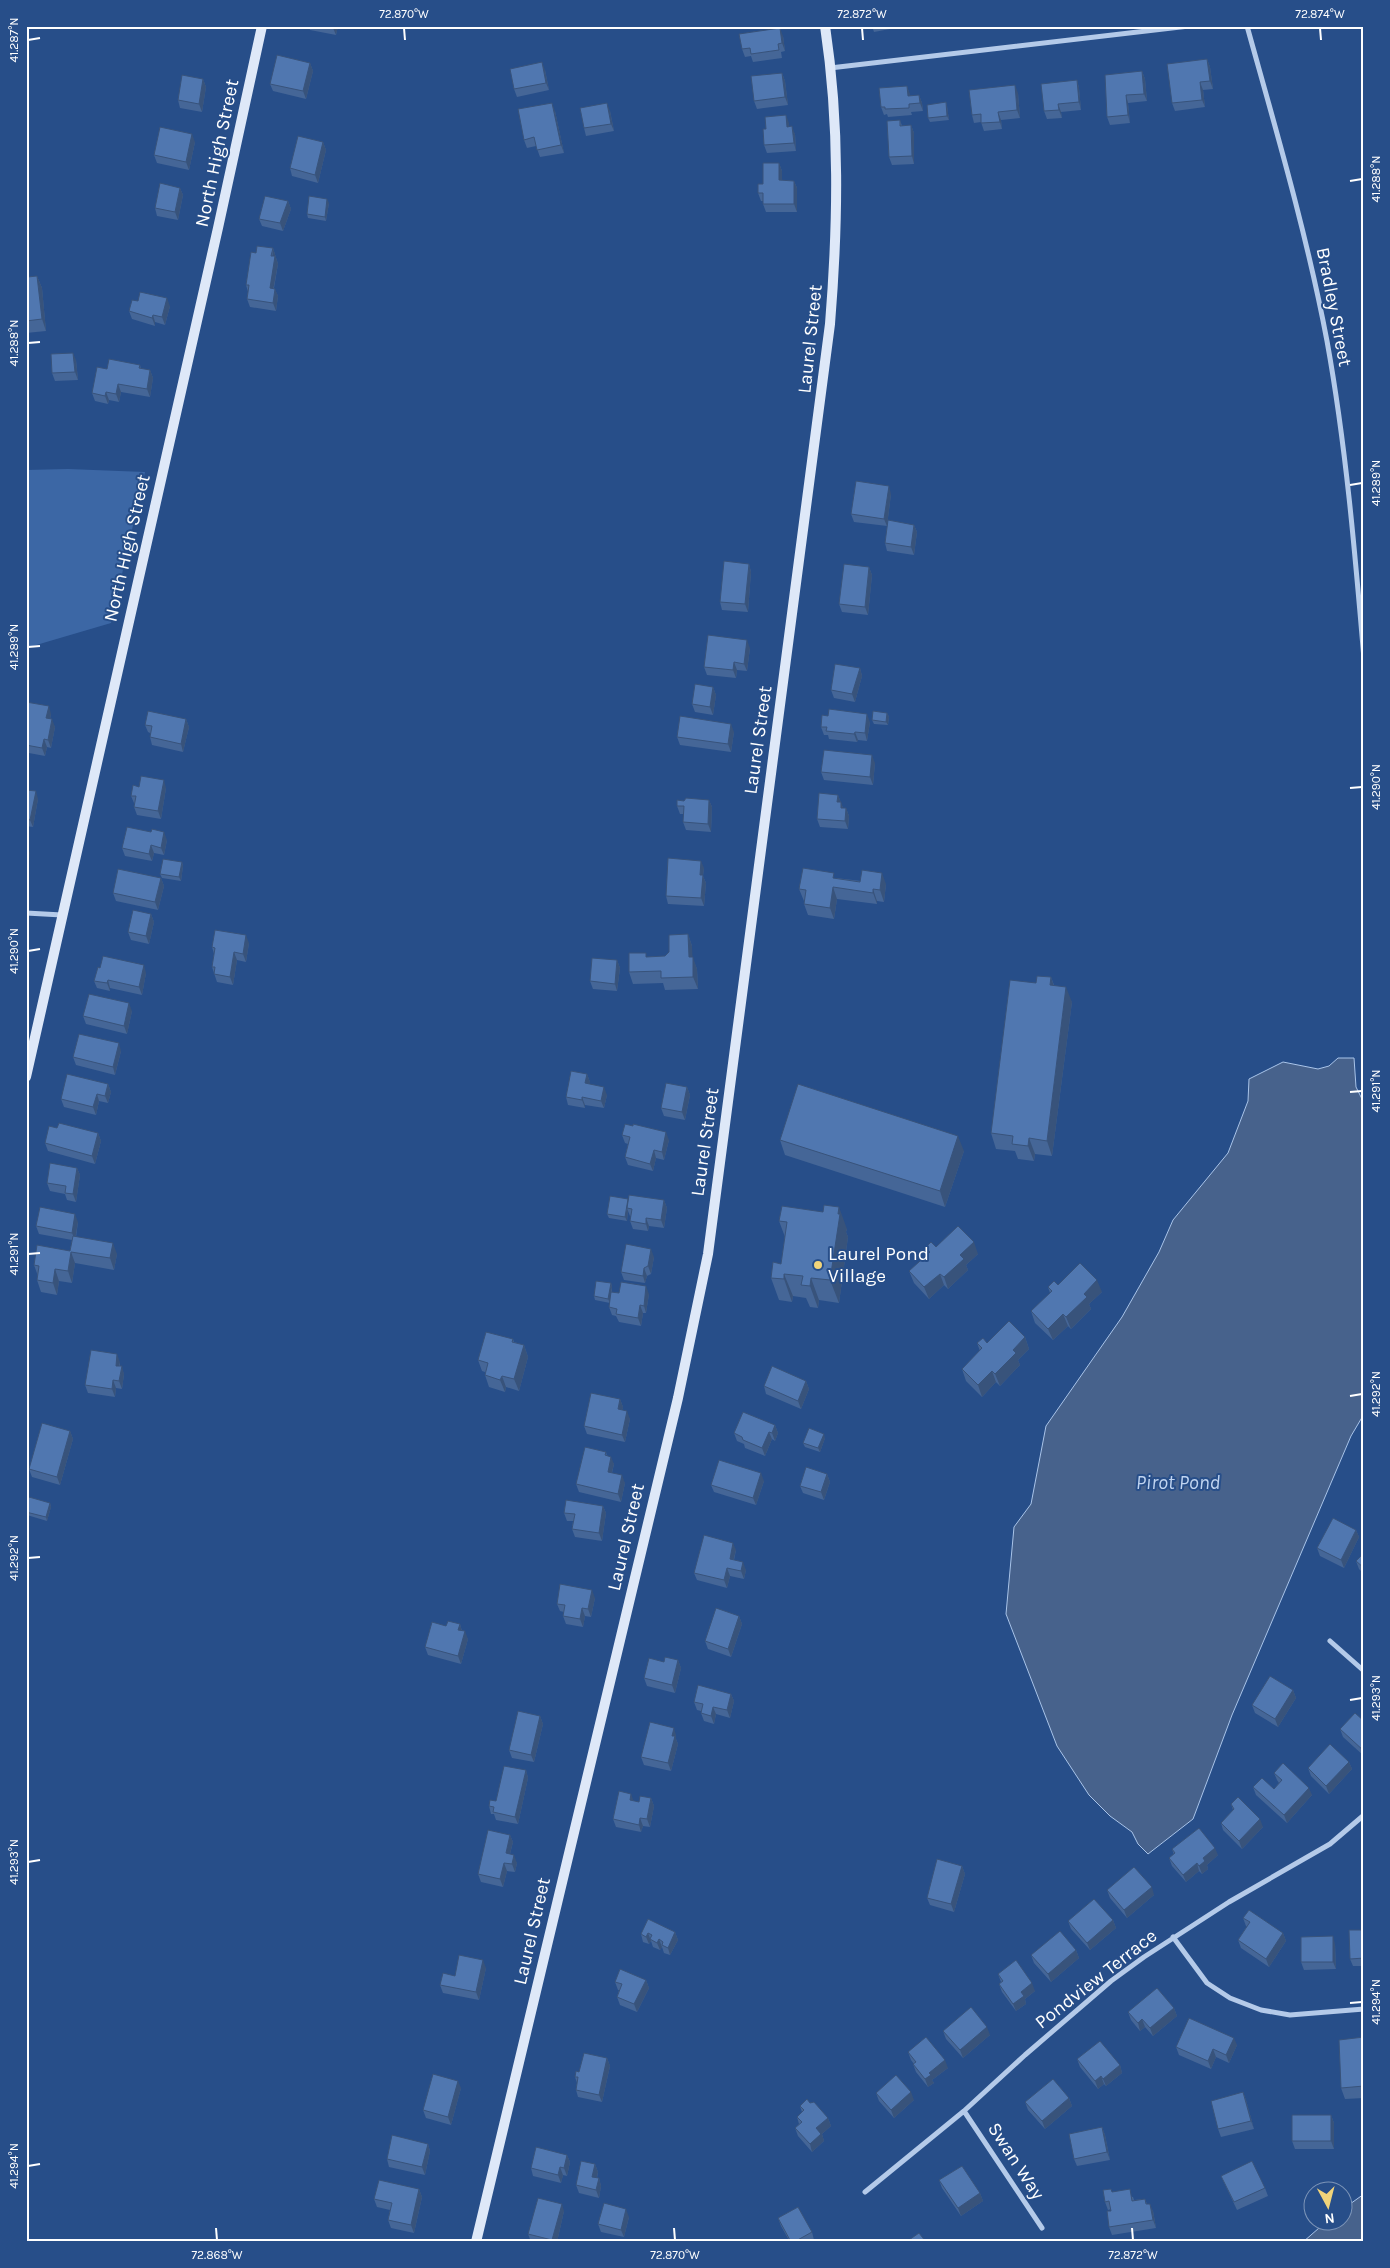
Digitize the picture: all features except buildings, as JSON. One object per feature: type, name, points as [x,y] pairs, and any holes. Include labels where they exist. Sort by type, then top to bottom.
[{"type":"street","name":"North High Street","points":[[26,1077],[262,26]]},
{"type":"street","name":"Laurel Street","points":[[476,2242],[678,1398],[708,1254],[830,324],[836,212],[835,134],[825,26]]},
{"type":"street","points":[[830,68],[1189,26]]},
{"type":"street","name":"Bradley Street","points":[[1247,26],[1304,236],[1327,342],[1344,451],[1364,659]]},
{"type":"street","points":[[26,913],[62,915]]},
{"type":"street","points":[[1330,1641],[1364,1671]]},
{"type":"street","name":"Pondview Terrace","points":[[865,2192],[964,2111],[1025,2055],[1111,1981],[1173,1938],[1330,1844],[1364,1815]]},
{"type":"street","points":[[1173,1938],[1207,1982],[1230,1998],[1246,2004],[1274,2013],[1290,2015],[1364,2009]]},
{"type":"street","name":"Swan Way","points":[[964,2111],[1042,2228]]},
{"type":"shaded area","points":[[68,469],[145,472],[111,623],[26,648],[26,470]]},
{"type":"water","name":"Pirot Pond","points":[[1338,1058],[1354,1058],[1356,1087],[1364,1103],[1364,1414],[1351,1436],[1232,1715],[1193,1819],[1148,1854],[1138,1844],[1132,1832],[1110,1816],[1089,1795],[1057,1746],[1006,1614],[1014,1527],[1031,1504],[1046,1426],[1122,1317],[1159,1252],[1173,1220],[1228,1153],[1248,1101],[1249,1079],[1283,1062],[1318,1069],[1329,1066]]},
{"type":"water","points":[[1364,2194],[1364,2242],[1303,2242],[1317,2230],[1352,2230],[1352,2203]]},
{"type":"place","name":"Laurel Pond Village","points":[[818,1265]]}]
